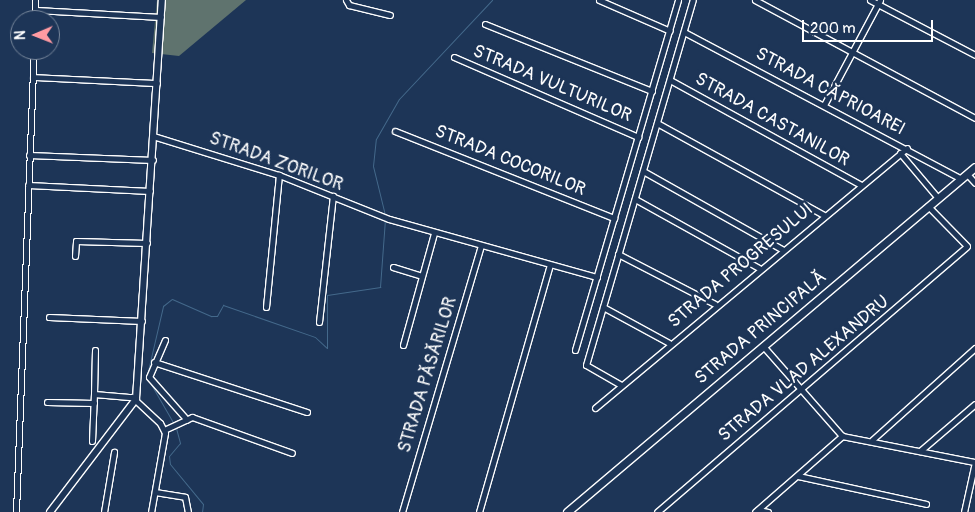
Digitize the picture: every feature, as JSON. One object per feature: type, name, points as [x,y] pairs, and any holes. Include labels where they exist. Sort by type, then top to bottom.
[{"type":"main road","name":"STRADA PRINCIPALĂ","points":[[567,512],[975,168]]},
{"type":"street","points":[[35,0],[36,10]]},
{"type":"street","points":[[50,512],[136,399],[162,0]]},
{"type":"street","points":[[346,0],[349,5],[390,16]]},
{"type":"street","points":[[599,0],[670,30]]},
{"type":"street","points":[[574,350],[678,0]]},
{"type":"street","points":[[621,385],[586,366],[693,0]]},
{"type":"street","points":[[755,0],[975,118]]},
{"type":"street","points":[[870,0],[879,2],[975,55]]},
{"type":"street","points":[[824,105],[879,2]]},
{"type":"street","points":[[60,11],[161,17]]},
{"type":"street","points":[[485,24],[652,91]]},
{"type":"street","name":"STRADA CĂPRIOAREI","points":[[684,32],[975,183]]},
{"type":"street","name":"STRADA VULTURILOR","points":[[454,57],[638,137]]},
{"type":"street","points":[[16,512],[33,60]]},
{"type":"street","points":[[32,77],[157,83]]},
{"type":"street","name":"STRADA CASTANILOR","points":[[670,80],[861,185]]},
{"type":"street","points":[[657,123],[824,215]]},
{"type":"street","name":"STRADA COCORILOR","points":[[395,130],[614,218]]},
{"type":"street","name":"STRADA ZORILOR","points":[[153,136],[279,175],[388,219],[550,266],[597,277]]},
{"type":"street","name":"STRADA PROGRESULUI","points":[[595,408],[715,304],[906,148]]},
{"type":"street","points":[[900,153],[938,198]]},
{"type":"street","points":[[29,154],[153,160]]},
{"type":"street","points":[[643,171],[782,250]]},
{"type":"street","points":[[266,307],[279,175]]},
{"type":"street","points":[[28,185],[150,191]]},
{"type":"street","points":[[319,322],[334,196]]},
{"type":"street","points":[[635,199],[760,268]]},
{"type":"street","name":"STRADA VLAD ALEXANDRU","points":[[658,512],[967,246],[928,206]]},
{"type":"street","points":[[403,346],[434,233]]},
{"type":"street","points":[[75,256],[76,241],[147,243]]},
{"type":"street","name":"STRADA PĂSĂRILOR","points":[[402,512],[481,245]]},
{"type":"street","points":[[618,254],[715,304]]},
{"type":"street","points":[[479,512],[550,266]]},
{"type":"street","points":[[393,267],[422,276]]},
{"type":"street","points":[[603,307],[669,343]]},
{"type":"street","points":[[49,317],[142,321]]},
{"type":"street","points":[[166,340],[154,362],[150,377],[186,420]]},
{"type":"street","points":[[763,346],[842,436],[872,440],[975,462],[964,512]]},
{"type":"street","points":[[872,440],[975,348]]},
{"type":"street","points":[[92,441],[95,350]]},
{"type":"street","points":[[154,362],[307,412]]},
{"type":"street","points":[[94,394],[136,399],[164,430]]},
{"type":"street","points":[[47,402],[94,403]]},
{"type":"street","points":[[920,451],[975,404]]},
{"type":"street","points":[[164,430],[192,418],[292,453]]},
{"type":"street","points":[[151,512],[164,430]]},
{"type":"street","points":[[757,511],[842,436]]},
{"type":"street","points":[[104,512],[114,452]]},
{"type":"street","points":[[798,476],[926,504]]},
{"type":"street","points":[[155,492],[185,497],[188,512]]},
{"type":"street","points":[[757,511],[768,512]]},
{"type":"green space","points":[[157,0],[246,0],[179,56],[152,53]]},
{"type":"waterway","points":[[385,215],[373,166],[376,139],[399,99],[492,0]]},
{"type":"waterway","points":[[147,375],[163,306],[172,299],[211,316],[217,316],[223,305],[315,337],[327,348],[327,295],[380,287],[385,219]]},
{"type":"waterway","points":[[148,379],[174,424]]},
{"type":"waterway","points":[[176,428],[180,443],[169,456],[170,464],[203,504],[202,512]]}]
